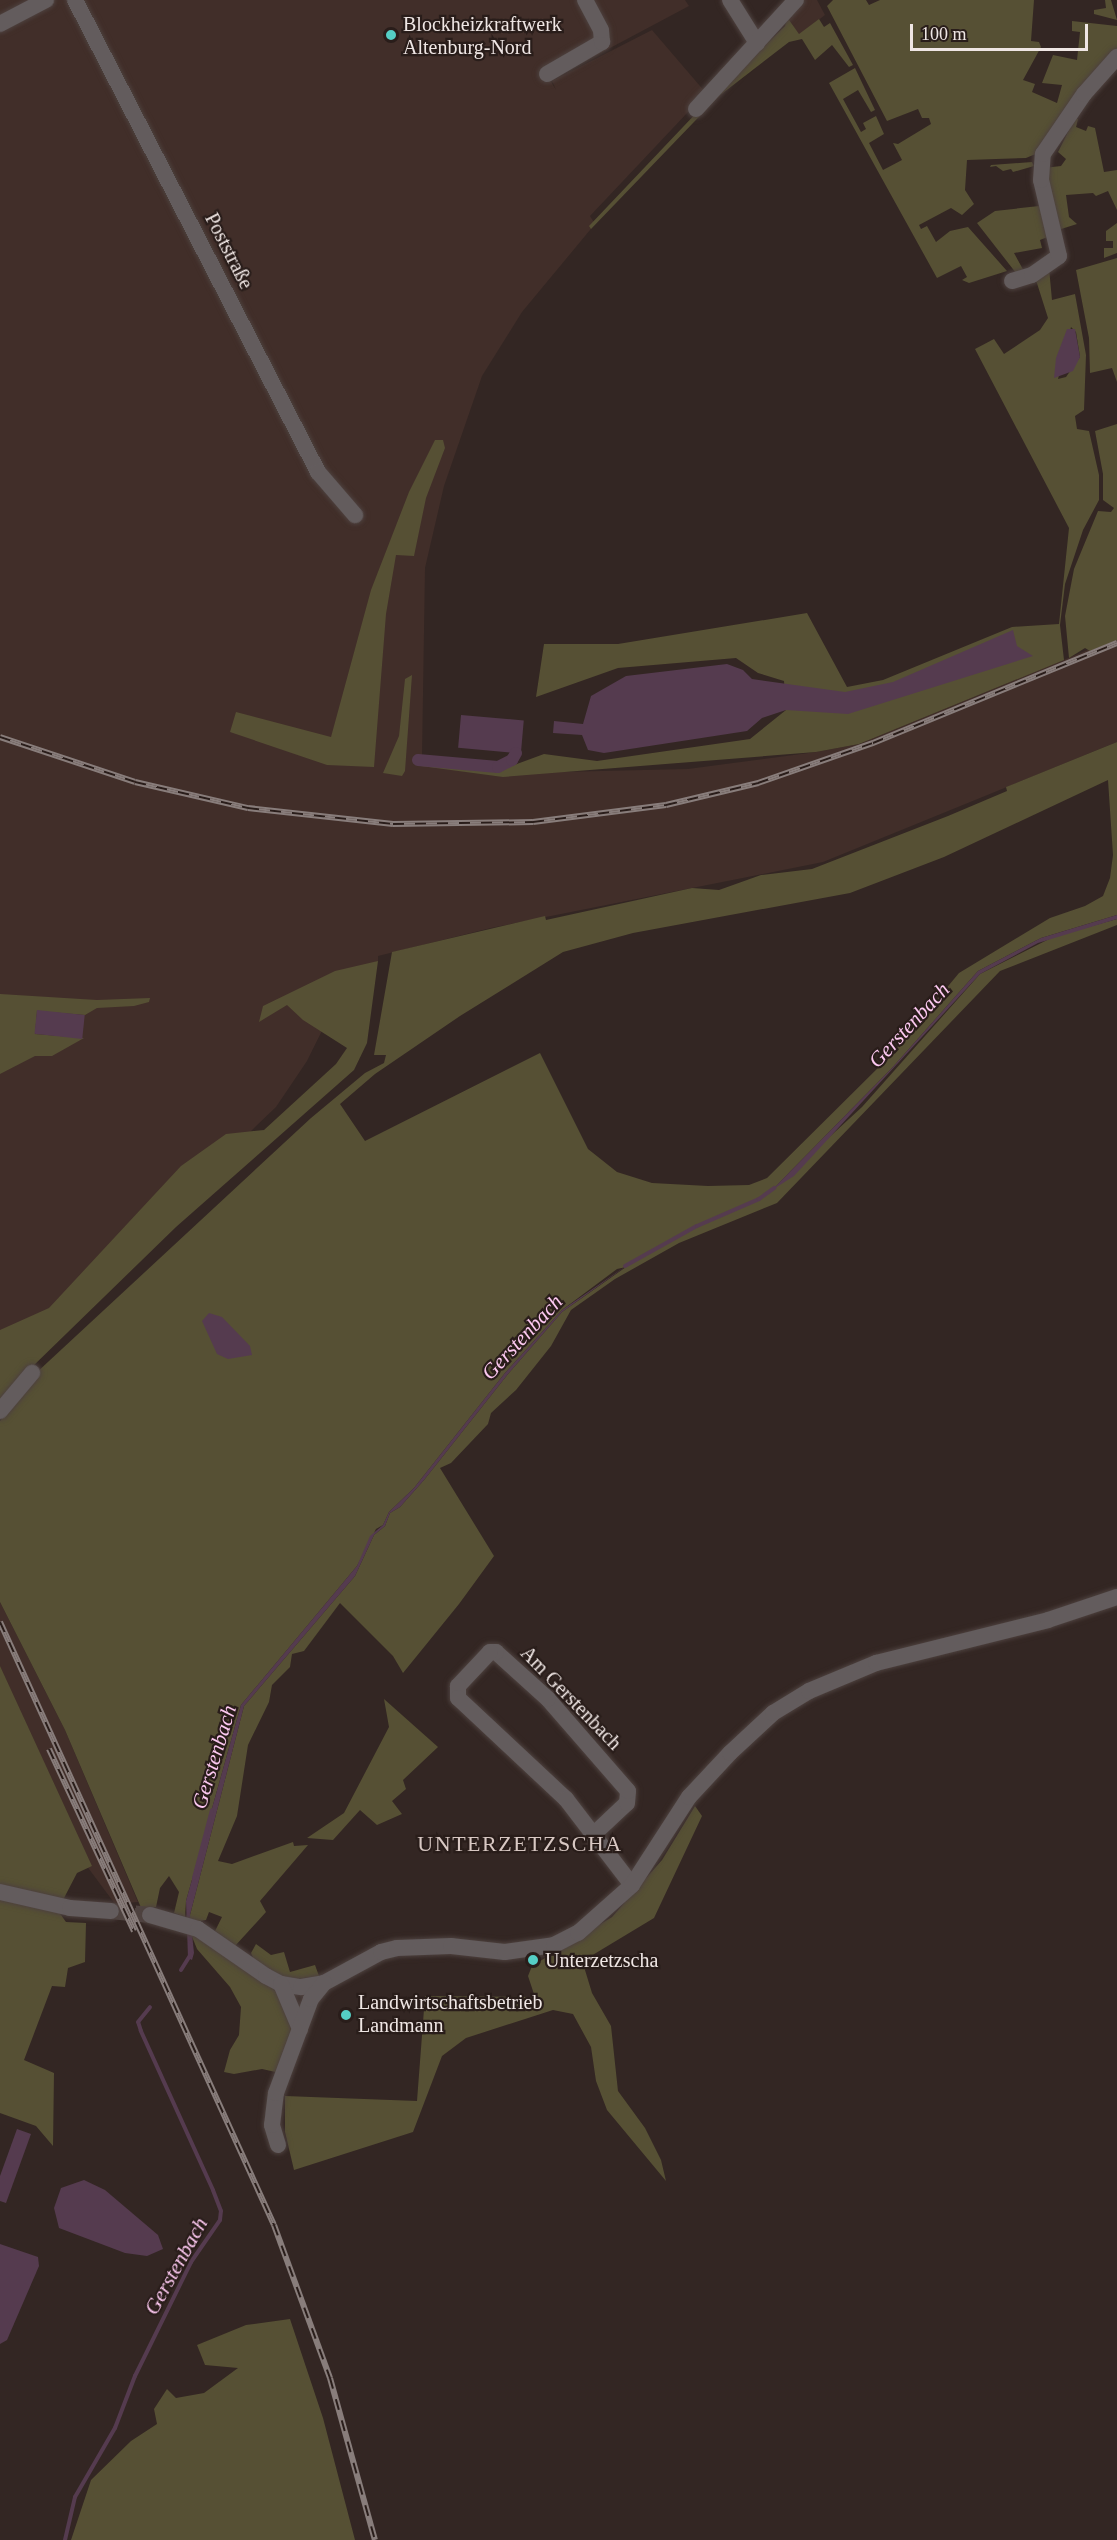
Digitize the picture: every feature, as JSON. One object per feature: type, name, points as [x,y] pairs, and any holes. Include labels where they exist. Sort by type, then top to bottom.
[{"type":"street","points":[[0,24],[46,0]]},
{"type":"street","name":"Poststraße","points":[[75,0],[318,472],[355,515]]},
{"type":"street","points":[[547,74],[602,42],[601,30],[585,0]]},
{"type":"street","points":[[730,0],[757,43]]},
{"type":"street","points":[[696,109],[796,0]]},
{"type":"street","points":[[1012,281],[1032,275],[1059,256],[1041,180],[1043,154],[1084,94],[1117,57]]},
{"type":"street","points":[[0,1411],[32,1373]]},
{"type":"street","points":[[150,1915],[178,1921],[198,1929],[281,1984],[301,1988],[324,1983],[359,1963],[397,1948],[451,1946],[514,1952],[554,1945],[587,1926],[632,1885],[689,1797],[773,1713],[841,1675],[926,1648],[1048,1620],[1117,1598]]},
{"type":"street","name":"Am Gerstenbach","points":[[594,1834],[627,1803],[628,1791],[548,1699],[496,1652],[490,1652],[458,1686],[458,1698],[525,1757],[594,1834],[632,1885]]},
{"type":"street","points":[[0,1892],[70,1908],[111,1911]]},
{"type":"street","points":[[278,2145],[272,2125],[273,2108],[311,1999],[324,1983]]},
{"type":"street","points":[[281,1984],[300,2029]]},
{"type":"shaded area","points":[[0,0],[685,0],[689,6],[550,80],[556,90],[552,81],[652,30],[706,93],[590,216],[595,224],[522,312],[482,376],[444,486],[425,568],[422,757],[514,773],[688,769],[816,752],[859,744],[1117,638],[1117,742],[823,862],[491,928],[378,956],[378,961],[348,978],[307,1061],[276,1107],[58,1316],[0,1406]]},
{"type":"shaded area","points":[[802,0],[817,0],[825,15],[799,35],[787,17]]},
{"type":"shaded area","points":[[833,0],[866,0],[869,5],[880,0],[1034,0],[1031,41],[1039,42],[1041,47],[1023,80],[1035,84],[1032,92],[1057,103],[1062,85],[1042,83],[1053,55],[1077,60],[1080,32],[1072,31],[1072,21],[1117,26],[1117,53],[1038,153],[1026,158],[967,160],[965,190],[974,204],[962,215],[951,208],[919,225],[921,229],[927,226],[936,242],[950,231],[968,227],[1007,271],[969,283],[962,280],[967,277],[961,266],[937,278],[829,83],[855,68],[875,110],[871,112],[858,90],[843,99],[861,132],[866,129],[863,123],[876,116],[884,134],[869,143],[883,170],[902,160],[893,143],[898,144],[931,124],[929,118],[922,118],[918,109],[887,121],[827,6]]},
{"type":"shaded area","points":[[1105,0],[1111,0],[1117,20],[1094,14],[1094,10],[1106,8]]},
{"type":"shaded area","points":[[787,17],[799,34],[819,19],[824,27],[830,23],[853,65],[849,67],[832,45],[815,60],[802,39],[789,42],[719,96],[591,229],[589,226],[701,108],[785,26]]},
{"type":"shaded area","points":[[1075,118],[1078,119],[1076,127],[1086,131],[1088,126],[1095,128],[1104,172],[1117,170],[1117,210],[1108,191],[1096,196],[1093,193],[1066,195],[1069,217],[1077,224],[1058,230],[1044,168],[1061,166],[1066,159],[1058,152]]},
{"type":"shaded area","points":[[1032,162],[1034,166],[1013,172],[1011,169],[1003,171],[996,166],[990,167],[991,165]]},
{"type":"shaded area","points":[[1039,206],[1050,236],[1040,240],[1042,248],[1014,253],[1025,273],[1016,273],[977,223],[995,211]]},
{"type":"shaded area","points":[[1117,223],[1117,253],[1104,258],[1104,248],[1113,248],[1113,241],[1106,241],[1106,231]]},
{"type":"shaded area","points":[[1117,258],[1117,382],[1112,368],[1090,373],[1089,338],[1076,270]]},
{"type":"shaded area","points":[[1049,268],[1052,300],[1075,294],[1086,355],[1084,410],[1075,416],[1077,429],[1089,431],[1099,475],[1099,500],[1083,530],[1065,584],[1060,625],[1064,660],[859,744],[816,752],[503,777],[421,766],[423,763],[486,770],[506,768],[544,754],[597,761],[750,739],[786,710],[784,681],[758,673],[736,658],[618,668],[536,697],[544,644],[618,644],[807,613],[847,687],[883,680],[1012,627],[1059,624],[1069,528],[975,349],[994,339],[1004,354],[1040,330],[1048,318],[1035,277]],"holes":[[[1071,327],[1076,332],[1080,357],[1066,377],[1058,379]]]},
{"type":"shaded area","points":[[1067,329],[1075,329],[1080,357],[1073,371],[1054,378],[1056,358]]},
{"type":"shaded area","points":[[1117,424],[1117,640],[1090,651],[1085,648],[1069,658],[1065,616],[1074,569],[1098,511],[1111,512],[1114,508],[1103,500],[1103,474],[1095,431]]},
{"type":"shaded area","points":[[435,440],[443,440],[445,448],[426,498],[414,556],[396,555],[386,614],[374,767],[327,765],[230,732],[236,712],[331,737],[371,590],[409,492]]},
{"type":"shaded area","points":[[1013,630],[1017,646],[1033,656],[848,714],[786,710],[762,718],[747,731],[604,753],[588,750],[582,735],[553,733],[554,721],[583,724],[591,696],[626,676],[727,664],[743,670],[752,679],[845,692],[893,682]]},
{"type":"shaded area","points":[[412,675],[405,771],[402,776],[383,773],[399,736],[405,679]]},
{"type":"shaded area","points":[[461,715],[524,720],[521,753],[458,748]]},
{"type":"shaded area","points":[[1117,742],[1117,915],[1041,938],[978,971],[892,1068],[774,1188],[862,1107],[980,974],[1053,937],[1117,919],[1117,925],[1000,971],[777,1203],[679,1243],[615,1279],[571,1310],[551,1346],[516,1390],[491,1413],[488,1424],[451,1463],[440,1468],[494,1556],[459,1604],[403,1673],[393,1656],[340,1603],[304,1651],[292,1654],[290,1667],[272,1685],[269,1702],[248,1745],[237,1816],[218,1861],[232,1864],[293,1842],[294,1846],[308,1845],[260,1901],[266,1912],[235,1946],[215,1931],[222,1917],[209,1912],[206,1920],[199,1921],[190,1919],[190,1915],[244,1706],[355,1576],[374,1535],[385,1526],[390,1513],[400,1507],[424,1480],[508,1374],[562,1312],[626,1267],[617,1269],[562,1310],[505,1373],[414,1488],[389,1512],[383,1525],[376,1529],[357,1566],[241,1705],[186,1901],[185,1917],[174,1913],[179,1892],[169,1876],[160,1888],[156,1907],[142,1910],[65,1730],[0,1602],[0,1421],[35,1374],[311,1118],[365,1073],[384,1063],[386,1055],[374,1055],[392,952],[545,916],[546,920],[692,888],[719,890],[761,875],[812,869],[948,816],[1007,791],[1006,787]],"holes":[[[1108,780],[1113,855],[1110,878],[1103,896],[1085,906],[1050,918],[959,973],[890,1056],[767,1178],[749,1185],[708,1186],[652,1183],[617,1172],[588,1149],[540,1053],[365,1141],[340,1104],[375,1074],[460,1016],[563,952],[633,933],[850,893],[944,857]]]},
{"type":"shaded area","points":[[1117,915],[1117,919],[1038,943],[980,974],[794,1176],[772,1190],[892,1068],[978,971],[1041,938]]},
{"type":"shaded area","points":[[378,961],[367,1043],[354,1070],[176,1227],[30,1369],[0,1406],[0,1330],[49,1308],[181,1166],[226,1134],[264,1130],[336,1064],[347,1048],[303,1020],[287,1005],[259,1022],[263,1006],[335,971]]},
{"type":"shaded area","points":[[0,994],[97,1000],[150,998],[149,1002],[134,1006],[97,1008],[85,1015],[37,1011],[35,1034],[84,1038],[52,1056],[35,1056],[0,1074]]},
{"type":"shaded area","points":[[37,1010],[85,1015],[82,1039],[34,1034]]},
{"type":"shaded area","points":[[629,1264],[562,1312],[508,1374],[424,1480],[400,1507],[390,1513],[385,1526],[374,1535],[355,1576],[244,1706],[190,1915],[194,1953],[192,1960],[188,1958],[186,1901],[241,1705],[357,1566],[370,1536],[383,1525],[389,1512],[414,1488],[505,1373],[562,1310]]},
{"type":"shaded area","points":[[209,1313],[222,1317],[250,1346],[252,1355],[228,1359],[217,1354],[202,1321]]},
{"type":"shaded area","points":[[0,1602],[65,1730],[138,1902],[115,1904],[86,1865],[0,1670]]},
{"type":"shaded area","points":[[0,1666],[92,1866],[77,1873],[63,1900],[0,1887]]},
{"type":"shaded area","points":[[384,1699],[438,1747],[403,1780],[406,1789],[392,1801],[402,1814],[377,1825],[360,1810],[333,1840],[307,1838],[344,1813],[389,1727]]},
{"type":"shaded area","points":[[695,1806],[702,1816],[654,1918],[591,1956],[585,1970],[592,1993],[611,2026],[618,2091],[645,2128],[661,2160],[666,2181],[607,2110],[596,2081],[591,2047],[573,2014],[553,2010],[466,2038],[442,2056],[413,2132],[294,2170],[285,2132],[285,2096],[417,2101],[425,1996],[535,1997],[528,1976],[532,1966],[612,1917],[662,1860]]},
{"type":"shaded area","points":[[0,1899],[59,1912],[66,1922],[86,1923],[85,1962],[68,1968],[65,1987],[52,1986],[24,2060],[54,2073],[53,2146],[36,2126],[0,2113]]},
{"type":"shaded area","points":[[191,1934],[276,1988],[294,2026],[280,2073],[262,2069],[234,2074],[224,2072],[230,2050],[239,2035],[241,2007],[230,1987],[197,1949]]},
{"type":"shaded area","points":[[256,1944],[271,1955],[284,1952],[290,1972],[315,1965],[319,1976],[289,1980],[254,1960],[251,1953]]},
{"type":"shaded area","points":[[17,2129],[31,2134],[6,2203],[0,2201],[0,2176]]},
{"type":"shaded area","points":[[84,2180],[105,2190],[158,2235],[163,2249],[147,2256],[125,2253],[59,2228],[54,2208],[61,2188]]},
{"type":"shaded area","points":[[0,2244],[38,2257],[39,2266],[7,2340],[0,2344]]},
{"type":"shaded area","points":[[290,2319],[323,2418],[355,2540],[71,2540],[91,2480],[131,2441],[157,2424],[154,2409],[167,2389],[176,2398],[204,2393],[238,2368],[205,2365],[197,2345],[246,2325]]},
{"type":"waterway","points":[[418,760],[498,767],[512,760],[516,753]]},
{"type":"waterway","name":"Gerstenbach","points":[[625,1266],[697,1226],[759,1199],[774,1188]]},
{"type":"waterway","name":"Gerstenbach","points":[[194,1878],[212,1810]]},
{"type":"waterway","name":"Gerstenbach","points":[[181,1970],[191,1954]]},
{"type":"waterway","name":"Gerstenbach","points":[[65,2540],[75,2497],[115,2428],[135,2376],[191,2262],[220,2220],[221,2211],[213,2190],[138,2022],[150,2007]]},
{"type":"tunnel","points":[[111,1911],[150,1915]]},
{"type":"railway","points":[[0,737],[135,782],[248,808],[393,824],[533,822],[666,805],[758,783],[873,743],[1117,643]]},
{"type":"railway","points":[[0,1622],[274,2225],[330,2378],[375,2540]]},
{"type":"railway","points":[[49,1749],[134,1931]]},
{"type":"place","name":"Blockheizkraftwerk Altenburg-Nord","points":[[391,35]]},
{"type":"place","name":"Unterzetzscha","points":[[533,1960]]},
{"type":"place","name":"Landwirtschaftsbetrieb Landmann","points":[[346,2015]]},
{"type":"district","name":"UNTERZETZSCHA","points":[[520,1844]]}]
